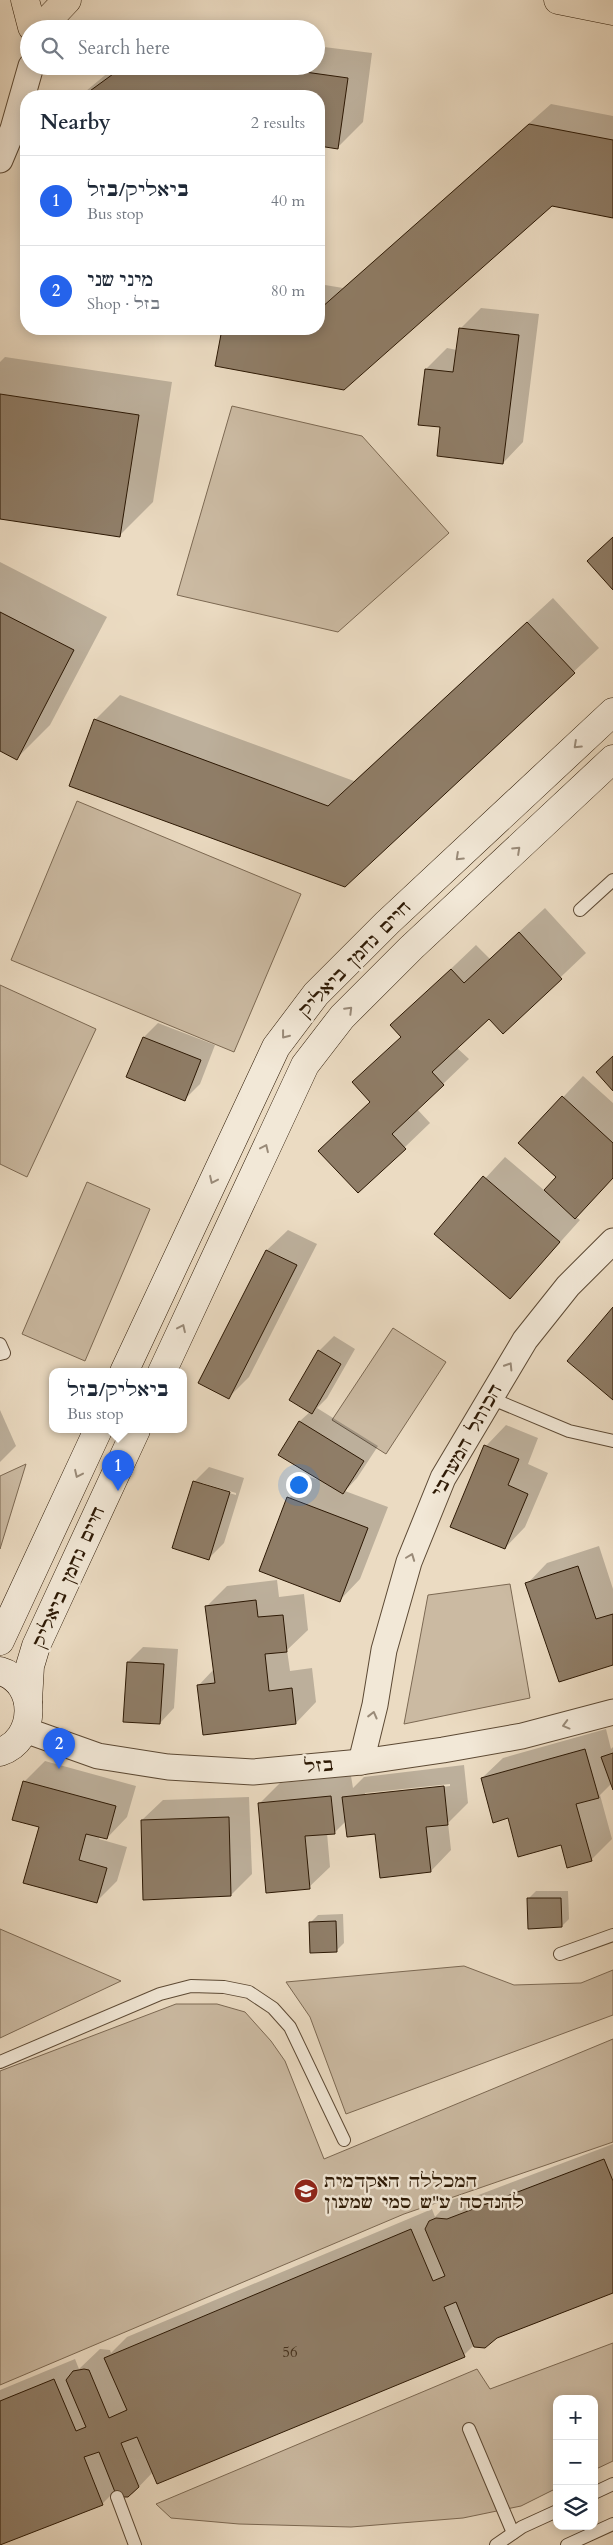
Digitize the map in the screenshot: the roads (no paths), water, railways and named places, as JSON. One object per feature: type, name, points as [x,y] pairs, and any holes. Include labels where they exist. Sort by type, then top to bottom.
[{"type":"highway","points":[[25,0],[40,17],[67,0]]},
{"type":"highway","points":[[558,0],[613,10]]},
{"type":"street","points":[[24,90],[28,75]]},
{"type":"street","points":[[0,160],[13,129],[20,104]]},
{"type":"street","name":"חיים נחמן ביאליק","points":[[126,1368],[276,1047],[316,994],[387,923],[613,712]]},
{"type":"street","name":"חיים נחמן ביאליק","points":[[164,1368],[305,1065],[342,1017],[397,962],[613,759]]},
{"type":"street","name":"הכותל המערבי","points":[[361,1762],[375,1705],[384,1650],[408,1562],[443,1478],[490,1398],[532,1333],[568,1286],[613,1241]]},
{"type":"street","name":"חיים נחמן ביאליק","points":[[0,1641],[97,1433]]},
{"type":"street","name":"חיים נחמן ביאליק","points":[[25,1730],[29,1716],[30,1666],[36,1646],[135,1433]]},
{"type":"street","points":[[0,1671],[14,1678],[23,1688],[28,1701]]},
{"type":"street","name":"בזל","points":[[25,1730],[98,1756],[168,1767],[253,1772],[361,1762],[522,1736],[613,1712]]},
{"type":"street","points":[[2,1753],[17,1742],[25,1730]]},
{"type":"lane","points":[[580,910],[613,880]]},
{"type":"lane","points":[[0,1344],[4,1353],[0,1354]]},
{"type":"lane","points":[[490,1398],[568,1431],[613,1441]]},
{"type":"lane","points":[[560,1954],[613,1935]]},
{"type":"lane","points":[[0,2062],[160,1994],[191,1986],[224,1987],[249,1992],[273,2008],[290,2027],[344,2140]]},
{"type":"lane","points":[[469,2429],[513,2533]]},
{"type":"lane","points":[[598,2490],[613,2484]]},
{"type":"lane","points":[[117,2496],[135,2545]]},
{"type":"lane","points":[[496,2545],[513,2533],[553,2512]]},
{"type":"lane","points":[[567,2545],[613,2524]]},
{"type":"place","name":"ביאליק/בזל","points":[[118,1491]]},
{"type":"place","name":"מיני שני","points":[[59,1769]]},
{"type":"place","name":"המכללה האקדמית להנדסה ע\"ש סמי שמעון","points":[[306,2191]]}]
